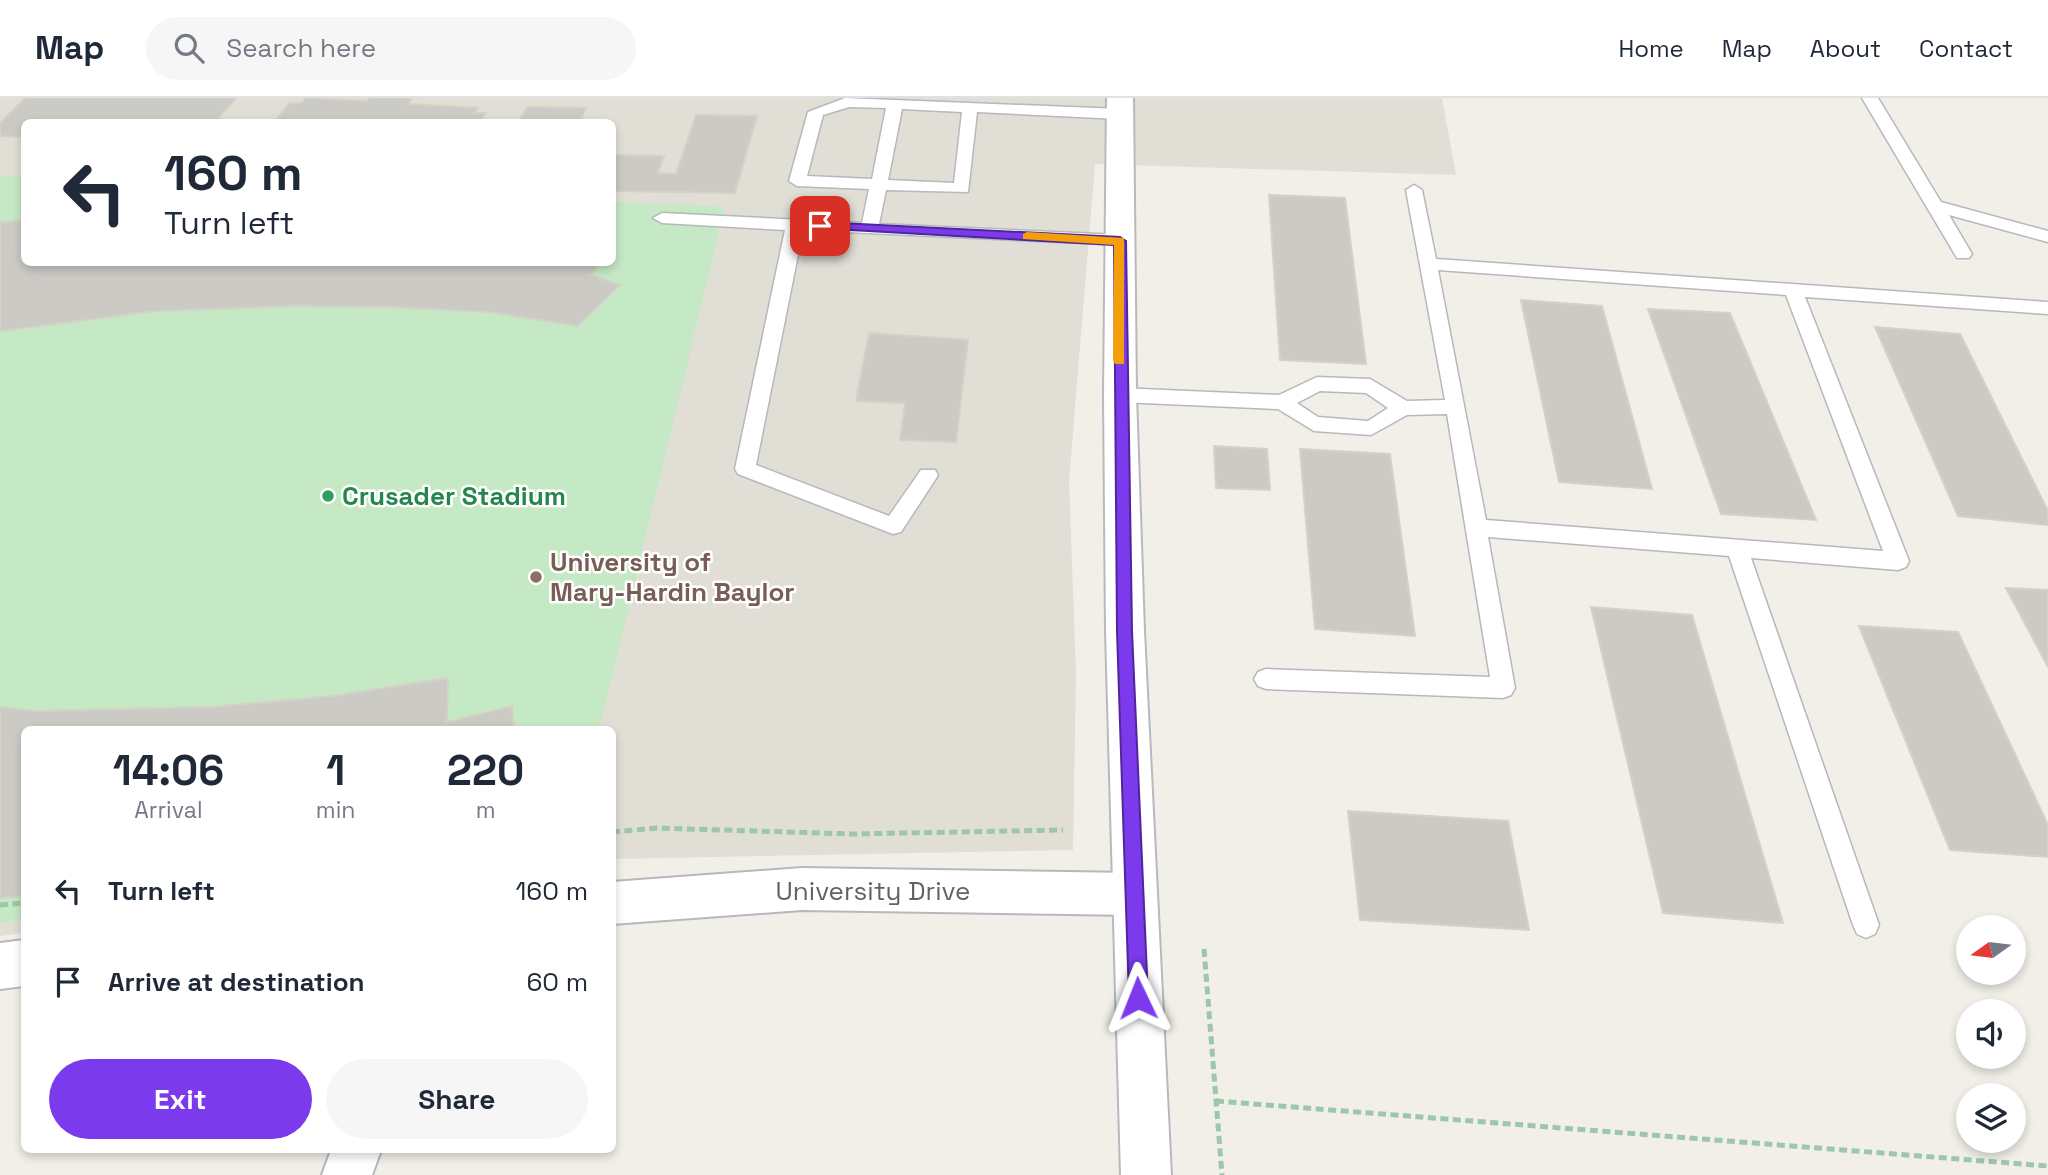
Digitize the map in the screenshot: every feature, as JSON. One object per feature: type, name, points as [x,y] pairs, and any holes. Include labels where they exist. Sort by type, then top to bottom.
[{"type":"street","points":[[1120,106],[1120,395],[1133,894],[1146,1175]]},
{"type":"street","name":"University Drive","points":[[616,903],[802,889],[1133,894]]},
{"type":"street","points":[[0,966],[21,963]]},
{"type":"street","points":[[347,1175],[355,1153]]},
{"type":"lane","points":[[1870,98],[1963,254]]},
{"type":"lane","points":[[970,107],[962,188],[797,181],[816,112],[848,102],[970,107],[1120,106]]},
{"type":"lane","points":[[870,228],[895,103]]},
{"type":"lane","points":[[1266,679],[1503,688],[1456,407],[1414,190]]},
{"type":"lane","points":[[1935,206],[2048,237]]},
{"type":"lane","points":[[662,218],[1120,241]]},
{"type":"lane","points":[[795,225],[745,469],[893,526],[929,475]]},
{"type":"lane","points":[[1428,264],[2048,308]]},
{"type":"lane","points":[[1476,528],[1898,561],[1793,290]]},
{"type":"lane","points":[[1120,395],[1282,402],[1317,384],[1370,386],[1403,408]]},
{"type":"lane","points":[[1282,402],[1314,424],[1371,428],[1403,408],[1456,407]]},
{"type":"lane","points":[[1737,548],[1866,925]]},
{"type":"path","points":[[616,832],[657,828],[852,834],[1063,830]]},
{"type":"path","points":[[0,905],[21,903]]},
{"type":"path","points":[[1204,949],[1222,1175]]},
{"type":"path","points":[[1216,1101],[2048,1166]]},
{"type":"shaded area","name":"University of Mary-Hardin Baylor","points":[[0,98],[1442,98],[1456,175],[1095,164],[1069,481],[1076,672],[1073,850],[616,859],[616,726],[21,726],[21,933],[0,936]]},
{"type":"green space","name":"Crusader Stadium","points":[[3,175],[21,176],[21,266],[616,266],[616,202],[725,207],[600,726],[21,726],[21,920],[0,923],[0,179]]},
{"type":"building","points":[[25,98],[236,98],[218,119],[21,119],[21,137],[0,136],[0,123]]},
{"type":"building","points":[[306,98],[367,101],[369,98],[412,98],[408,104],[478,108],[475,113],[486,113],[482,119],[277,119],[290,103],[302,103]]},
{"type":"building","points":[[527,107],[586,108],[581,119],[521,119]]},
{"type":"building","points":[[696,115],[757,116],[735,193],[616,191],[616,155],[664,156],[658,173],[676,174]]},
{"type":"building","points":[[1269,195],[1345,198],[1366,364],[1280,360]]},
{"type":"building","points":[[21,220],[21,266],[599,266],[591,275],[620,285],[578,326],[489,312],[296,306],[157,311],[0,331],[0,223]]},
{"type":"building","points":[[1521,300],[1602,306],[1652,489],[1559,482]]},
{"type":"building","points":[[1648,309],[1730,313],[1816,520],[1721,514]]},
{"type":"building","points":[[1875,327],[1960,334],[2048,511],[2048,525],[1958,516]]},
{"type":"building","points":[[869,333],[968,340],[956,442],[900,440],[905,403],[856,401]]},
{"type":"building","points":[[1214,446],[1267,449],[1270,490],[1216,488]]},
{"type":"building","points":[[1300,449],[1390,454],[1415,636],[1315,629]]},
{"type":"building","points":[[2006,588],[2048,590],[2048,667]]},
{"type":"building","points":[[1591,607],[1692,615],[1783,923],[1663,913]]},
{"type":"building","points":[[1859,626],[1958,632],[2048,825],[2048,857],[1950,850]]},
{"type":"building","points":[[448,678],[447,722],[512,706],[514,726],[21,726],[21,896],[0,898],[0,707],[35,711],[212,707],[333,696]]},
{"type":"building","points":[[1348,811],[1508,821],[1529,930],[1360,920]]},
{"type":"slow traffic","points":[[1027,236],[1120,241],[1120,360]]},
{"type":"place","name":"Crusader Stadium","points":[[328,496]]},
{"type":"place","name":"University of Mary-Hardin Baylor","points":[[536,577]]},
{"type":"route","points":[[820,226],[1120,241],[1125,631],[1138,998]]}]
